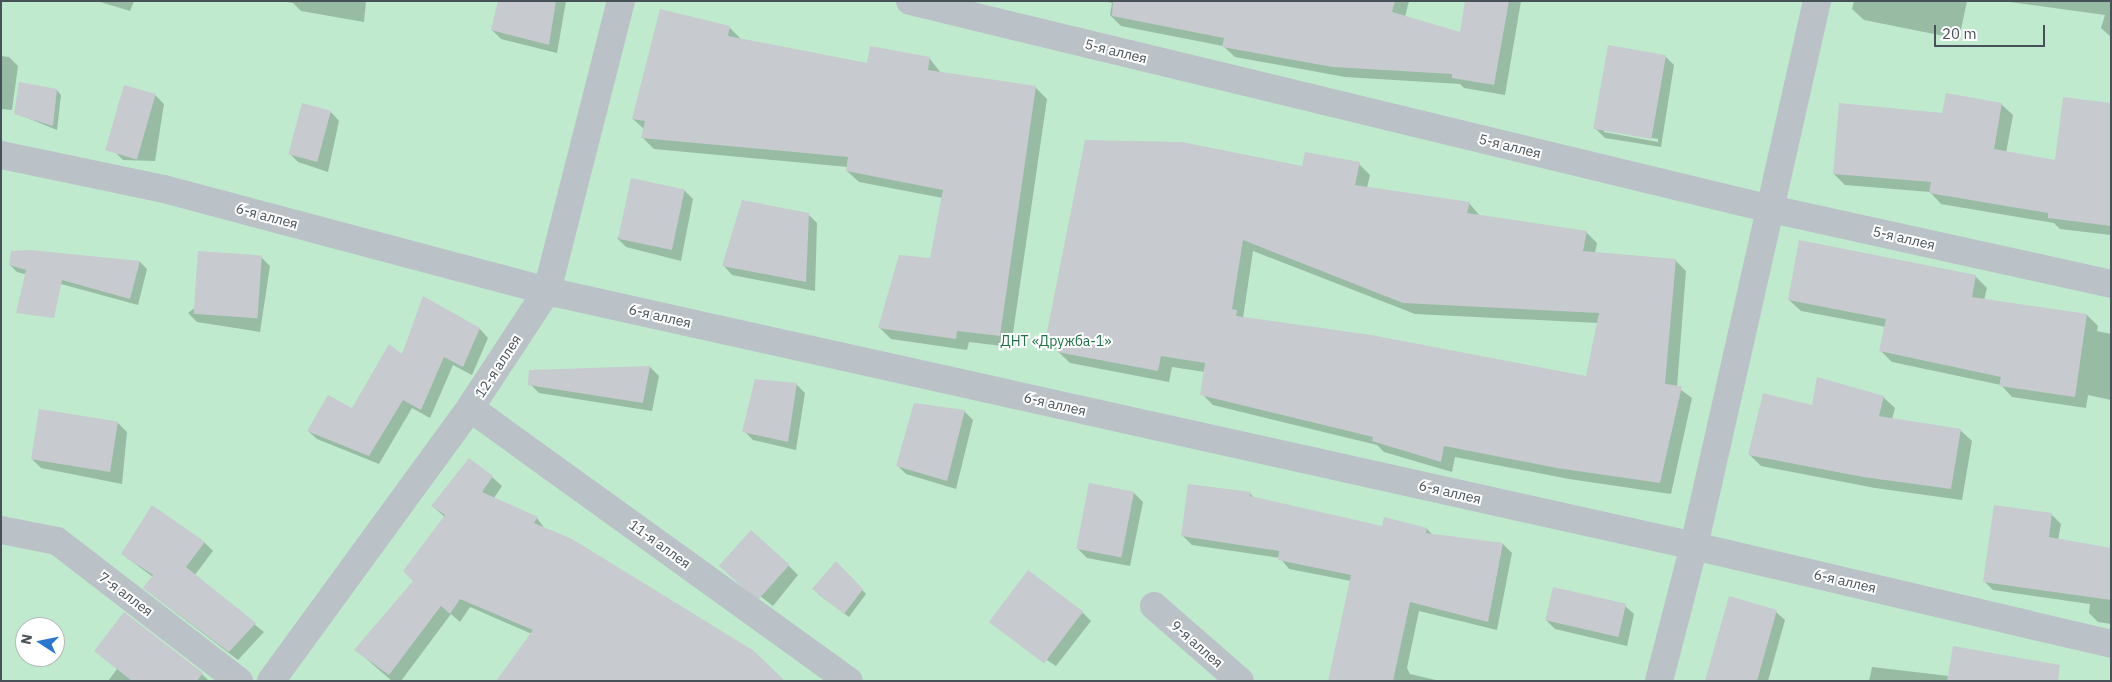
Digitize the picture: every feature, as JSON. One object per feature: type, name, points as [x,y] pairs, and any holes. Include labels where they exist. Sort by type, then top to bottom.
[{"type":"street","name":"12-я аллея","points":[[271,681],[470,408],[547,290],[621,1]]},
{"type":"street","name":"5-я аллея","points":[[910,1],[1770,209],[2111,284]]},
{"type":"street","points":[[1659,681],[1694,546],[1818,1]]},
{"type":"street","name":"6-я аллея","points":[[1,155],[164,189],[547,290],[1694,546],[2111,644]]},
{"type":"street","name":"11-я аллея","points":[[470,408],[849,681]]},
{"type":"street","name":"7-я аллея","points":[[1,530],[57,542],[239,681]]},
{"type":"street","name":"9-я аллея","points":[[1154,606],[1240,681]]},
{"type":"green space","name":"ДНТ «Дружба-1»","points":[[1,1],[2111,1],[2111,681],[1,681]]},
{"type":"building","points":[[498,1],[556,1],[549,45],[491,30]]},
{"type":"building","points":[[1113,1],[1395,1],[1392,12],[1460,32],[1465,1],[1509,1],[1494,85],[1452,78],[1452,74],[1333,67],[1222,47],[1224,38],[1112,16]]},
{"type":"building","points":[[660,9],[730,26],[728,36],[867,63],[870,46],[930,57],[928,70],[1036,86],[1000,336],[957,331],[956,339],[878,328],[899,255],[930,258],[943,190],[846,171],[848,157],[641,138],[645,121],[632,119]]},
{"type":"building","points":[[1608,45],[1666,55],[1651,139],[1593,129]]},
{"type":"building","points":[[19,82],[57,89],[53,126],[14,114]]},
{"type":"building","points":[[124,85],[156,94],[137,159],[105,150]]},
{"type":"building","points":[[1946,93],[2002,103],[1994,149],[2055,160],[2063,97],[2111,103],[2111,226],[2048,218],[2048,213],[1929,193],[1931,182],[1833,174],[1839,103],[1942,113]]},
{"type":"building","points":[[302,103],[331,111],[317,162],[288,154]]},
{"type":"building","points":[[1085,140],[1182,142],[1302,166],[1305,152],[1360,162],[1355,185],[1470,202],[1467,213],[1587,231],[1583,251],[1676,259],[1665,384],[1682,386],[1660,483],[1557,468],[1444,446],[1441,462],[1372,441],[1373,437],[1200,395],[1205,363],[1161,356],[1158,371],[1057,352],[1059,343],[1045,342]],"holes":[[[1243,240],[1403,303],[1599,313],[1586,376],[1371,335],[1236,316],[1237,310],[1232,309]]]},
{"type":"building","points":[[631,178],[685,189],[672,250],[618,239]]},
{"type":"building","points":[[742,200],[809,213],[806,282],[722,266]]},
{"type":"building","points":[[1799,240],[1976,275],[1972,297],[2087,314],[2075,397],[1999,386],[2001,377],[1879,351],[1886,319],[1788,300]]},
{"type":"building","points":[[30,250],[140,261],[130,299],[62,280],[54,318],[16,313],[26,270],[9,265],[11,251]]},
{"type":"building","points":[[198,251],[262,255],[257,318],[194,314]]},
{"type":"building","points":[[423,296],[480,328],[463,367],[444,357],[421,410],[403,400],[369,456],[307,431],[328,395],[352,408],[389,344],[402,354]]},
{"type":"building","points":[[650,366],[643,403],[528,385],[529,370]]},
{"type":"building","points":[[1817,377],[1884,396],[1879,416],[1961,429],[1951,489],[1863,477],[1748,455],[1763,393],[1812,405]]},
{"type":"building","points":[[755,379],[797,383],[788,442],[742,432]]},
{"type":"building","points":[[914,403],[965,410],[947,481],[896,466]]},
{"type":"building","points":[[39,409],[118,422],[110,472],[31,459]]},
{"type":"building","points":[[469,458],[493,476],[482,492],[538,517],[534,523],[572,539],[754,651],[785,681],[496,681],[533,630],[460,599],[450,614],[441,606],[389,675],[354,650],[413,581],[403,571],[445,515],[431,506]]},
{"type":"building","points":[[1089,483],[1134,492],[1121,558],[1076,549]]},
{"type":"building","points":[[1188,484],[1251,492],[1250,496],[1382,526],[1384,517],[1427,528],[1426,533],[1503,543],[1488,622],[1410,602],[1393,681],[1328,681],[1351,575],[1278,560],[1279,551],[1181,536]]},
{"type":"building","points":[[152,505],[205,542],[186,567],[256,623],[229,652],[143,588],[153,575],[121,554]]},
{"type":"building","points":[[1994,505],[2052,513],[2049,537],[2111,548],[2111,600],[1983,582]]},
{"type":"building","points":[[751,530],[790,565],[758,600],[719,566]]},
{"type":"building","points":[[836,561],[863,589],[844,614],[812,589]]},
{"type":"building","points":[[1028,570],[1083,612],[1044,663],[989,622]]},
{"type":"building","points":[[1553,587],[1626,604],[1618,637],[1545,620]]},
{"type":"building","points":[[1729,596],[1777,610],[1757,681],[1705,681]]},
{"type":"building","points":[[124,612],[203,673],[197,681],[132,681],[94,651]]},
{"type":"building","points":[[1953,646],[2060,665],[2058,681],[1947,681]]}]
